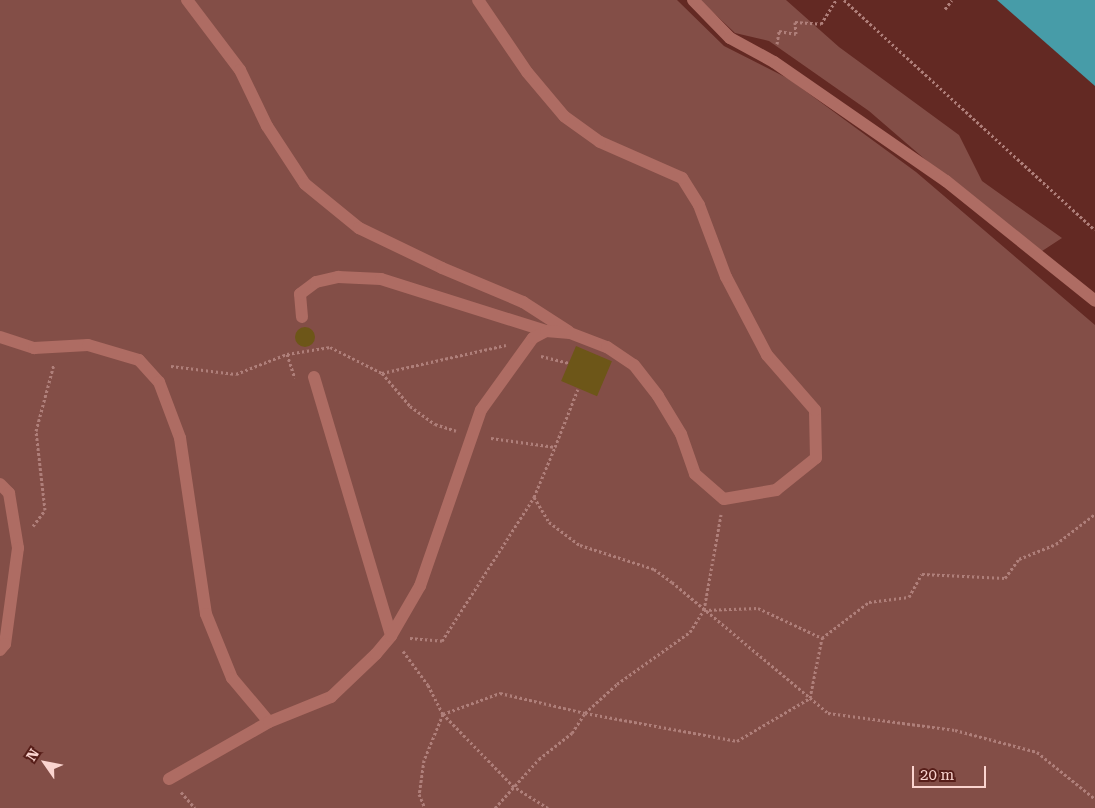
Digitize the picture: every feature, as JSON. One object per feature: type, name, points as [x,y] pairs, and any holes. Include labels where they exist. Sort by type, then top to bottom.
[{"type":"lane","points":[[186,0],[240,70],[266,126],[305,184],[359,228],[442,268],[523,302],[570,333],[607,347],[634,365],[658,396],[680,434],[695,474],[724,498],[776,490],[816,458],[815,410],[767,355],[726,277],[699,205],[682,178],[600,142],[564,116],[527,72],[478,0]]},
{"type":"lane","points":[[693,0],[730,38],[774,62],[946,181],[1095,301]]},
{"type":"lane","points":[[302,317],[300,294],[316,282],[338,277],[372,279],[546,331],[570,333]]},
{"type":"lane","points":[[169,779],[269,722],[331,697],[391,636],[420,586],[481,410],[533,338],[546,331]]},
{"type":"lane","points":[[0,337],[34,348],[88,345],[139,360],[159,382],[180,438],[206,614],[232,678],[269,722]]},
{"type":"lane","points":[[314,377],[391,636]]},
{"type":"lane","points":[[0,484],[9,493],[18,548],[5,644],[0,650]]},
{"type":"path","points":[[774,62],[779,31],[796,34],[795,22],[821,24],[836,0]]},
{"type":"path","points":[[844,0],[1095,230]]},
{"type":"path","points":[[945,8],[952,0]]},
{"type":"path","points":[[382,373],[533,338]]},
{"type":"path","points":[[18,548],[45,510],[36,431],[59,346]]},
{"type":"path","points":[[139,360],[236,374],[287,354],[330,347]]},
{"type":"path","points":[[524,351],[569,363]]},
{"type":"path","points":[[391,636],[442,641],[534,497],[555,447]]},
{"type":"path","points":[[534,497],[549,522],[580,545],[654,569],[828,713],[954,730],[1038,752],[1095,798]]},
{"type":"path","points":[[495,808],[539,760],[572,733],[585,713],[617,684],[690,632],[704,610],[724,498]]},
{"type":"path","points":[[424,808],[419,794],[424,760],[443,714],[500,693],[585,713],[737,741],[810,698],[822,638],[869,602],[909,597],[922,574],[1005,578],[1019,559],[1056,544],[1095,514]]},
{"type":"path","points":[[704,610],[758,608],[822,638]]},
{"type":"path","points":[[391,636],[428,685],[443,714],[514,787],[548,808]]},
{"type":"shaded area","points":[[0,0],[677,0],[724,46],[789,79],[916,172],[1095,325],[1095,808],[0,808]]},
{"type":"shaded area","points":[[700,0],[786,0],[839,47],[959,135],[982,181],[1062,238],[1036,255],[869,111],[769,41],[735,33]]},
{"type":"water","points":[[997,0],[1095,0],[1095,86]]},
{"type":"building","points":[[305,327],[312,330],[315,337],[312,344],[305,347],[298,344],[295,337],[298,330]]},
{"type":"building","points":[[576,346],[612,361],[597,396],[561,381]]}]
